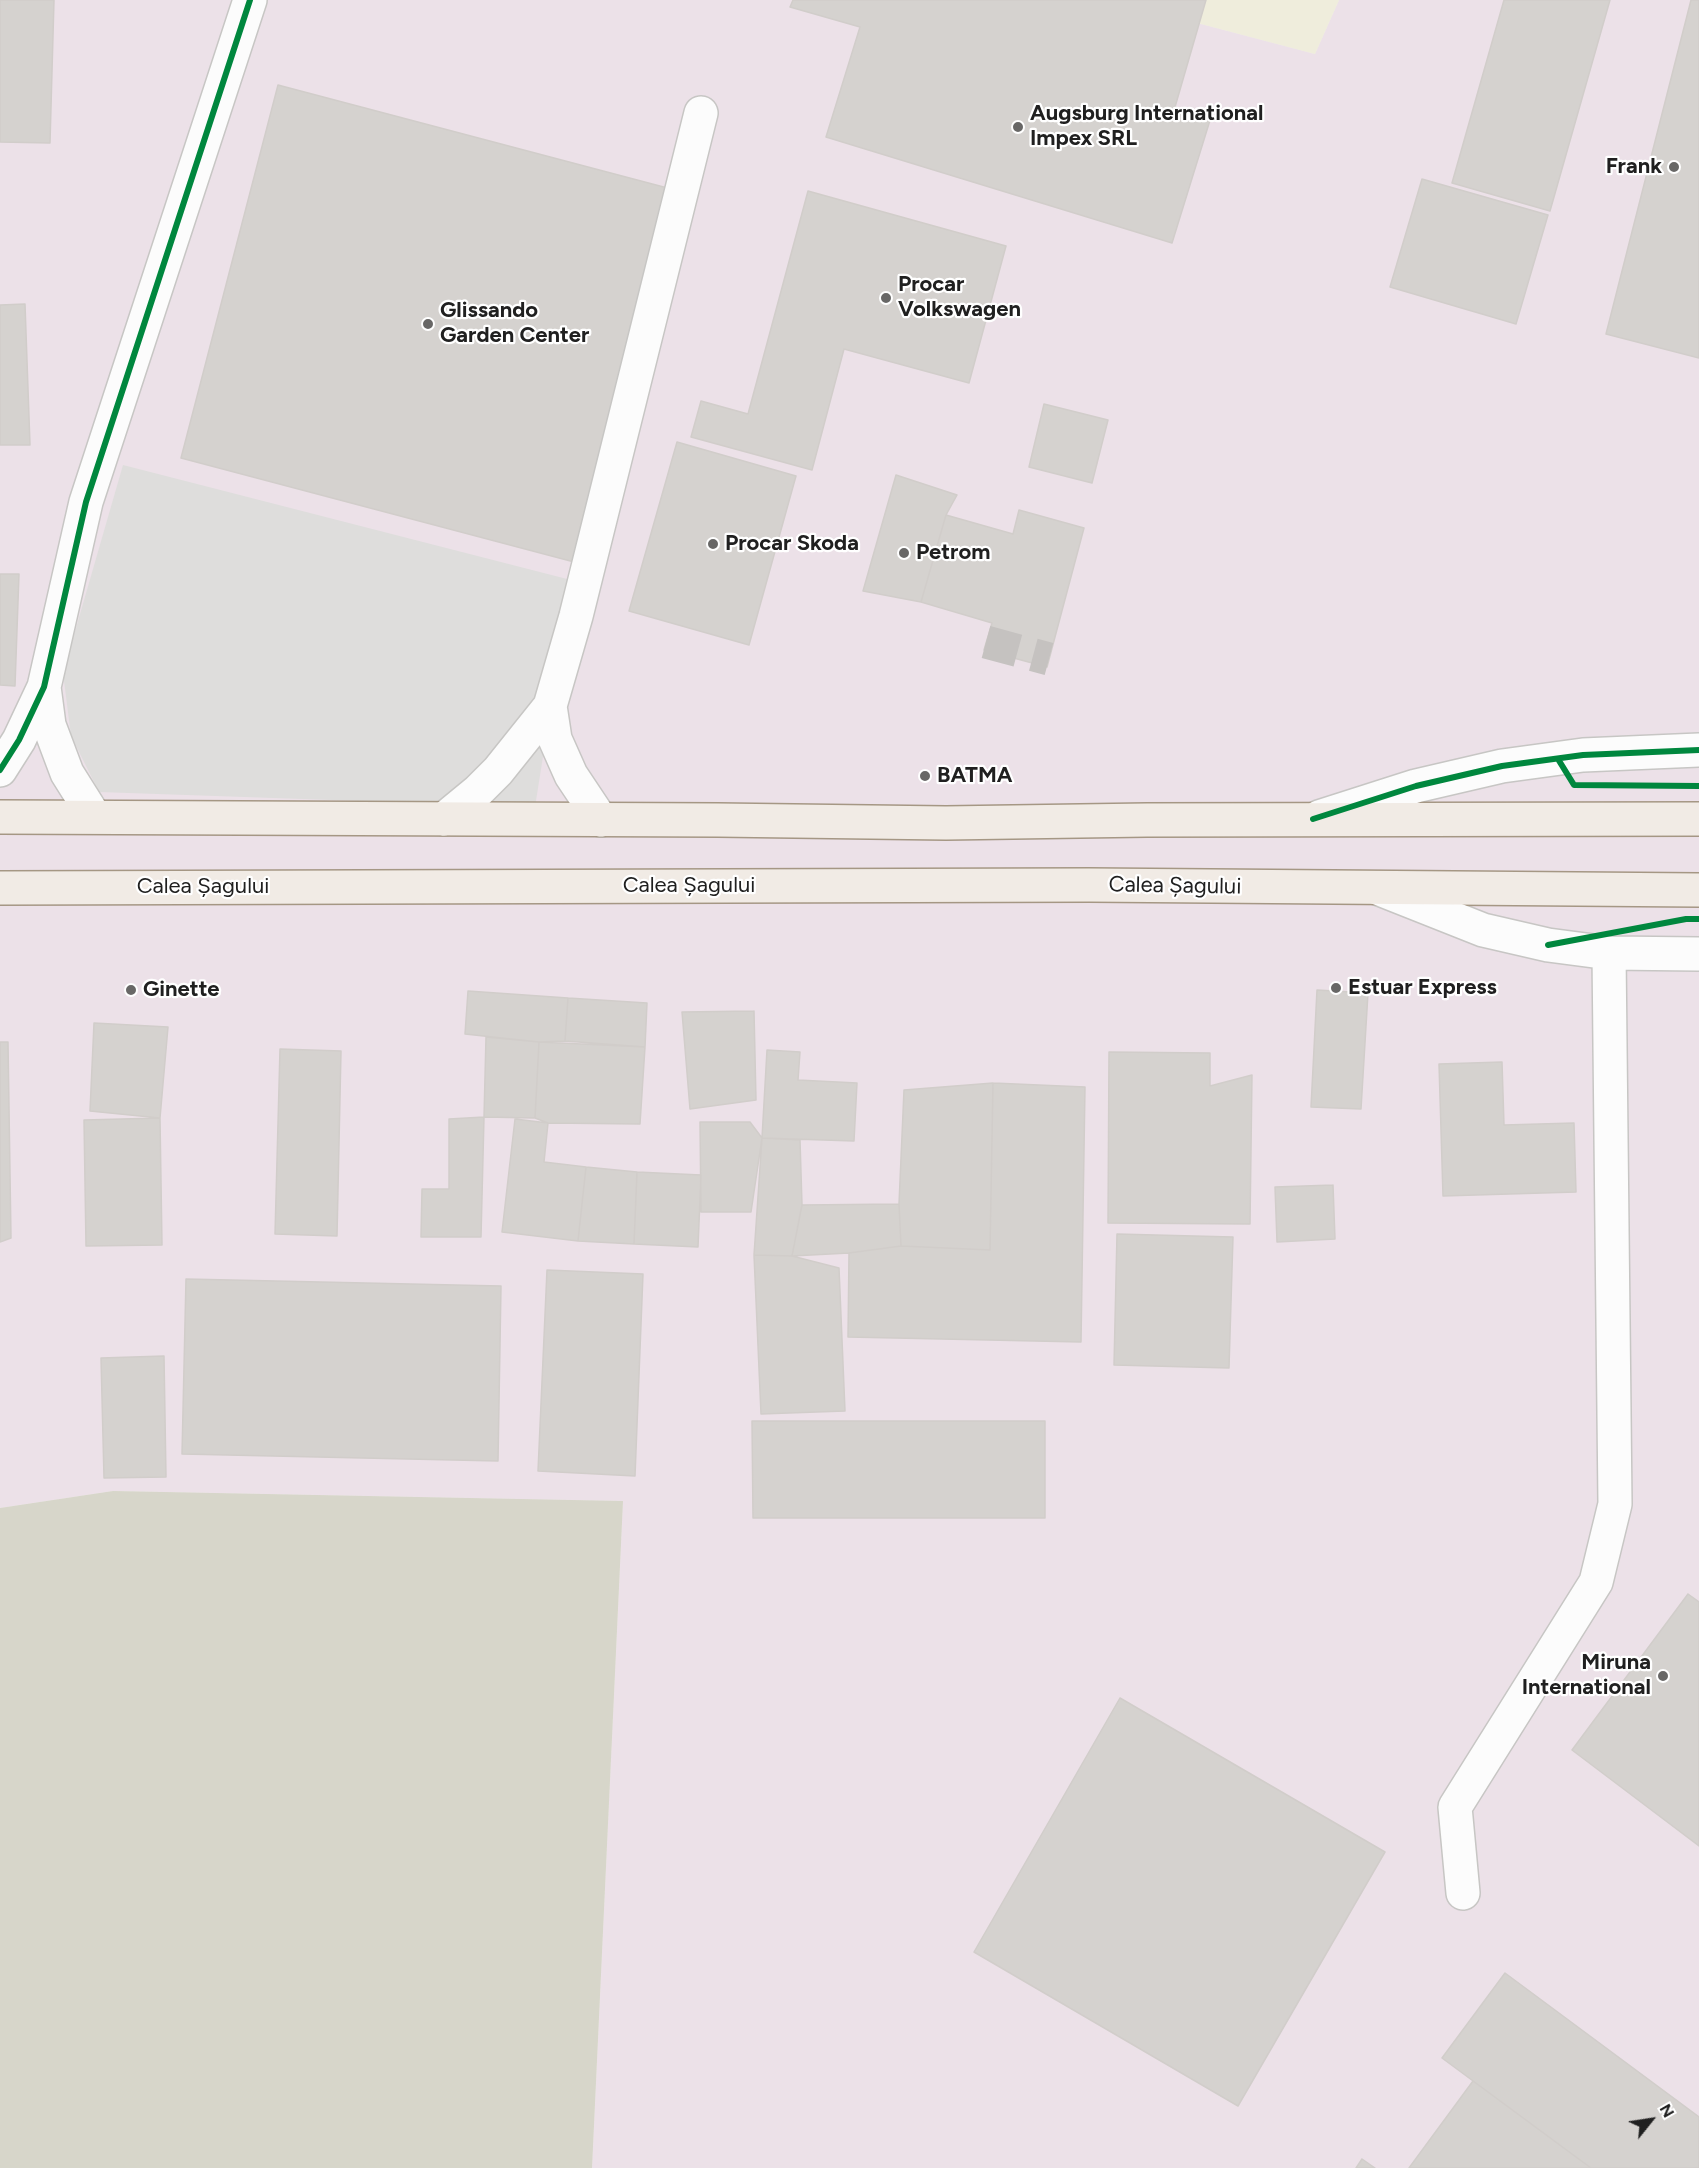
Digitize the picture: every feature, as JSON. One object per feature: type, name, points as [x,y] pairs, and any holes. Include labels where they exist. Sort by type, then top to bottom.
[{"type":"main road","points":[[0,817],[946,824],[1313,819],[1699,819]]},
{"type":"main road","name":"Calea Șagului","points":[[0,888],[1089,885],[1699,890]]},
{"type":"street","points":[[0,770],[19,740],[44,687],[86,502],[250,0]]},
{"type":"street","points":[[444,819],[498,771],[550,706],[576,616],[701,113]]},
{"type":"street","points":[[44,687],[49,724],[67,773],[94,816]]},
{"type":"street","points":[[550,706],[555,739],[572,775],[601,820]]},
{"type":"street","points":[[1313,819],[1416,786],[1502,766],[1583,755],[1699,750]]},
{"type":"street","name":"Calea Șagului","points":[[1377,888],[1483,930],[1548,945],[1609,953],[1699,954]]},
{"type":"street","points":[[1463,1893],[1455,1807],[1596,1582],[1615,1504],[1609,953]]},
{"type":"shaded area","points":[[0,0],[1110,0],[1315,54],[1339,0],[1699,0],[1699,2168],[592,2168],[623,1501],[113,1491],[0,1508]]},
{"type":"shaded area","points":[[1110,0],[1339,0],[1315,54]]},
{"type":"shaded area","points":[[123,465],[571,580],[535,807],[99,792],[71,736],[63,673]]},
{"type":"shaded area","points":[[113,1491],[623,1501],[592,2168],[0,2168],[0,1508]]},
{"type":"building","points":[[0,0],[54,0],[50,143],[0,142]]},
{"type":"building","name":"Augsburg International Impex SRL","points":[[793,0],[1206,0],[1175,107],[1211,117],[1172,243],[826,137],[860,27],[790,7]]},
{"type":"building","points":[[1504,0],[1610,0],[1550,211],[1452,183]]},
{"type":"building","name":"Frank","points":[[1691,0],[1699,0],[1699,358],[1606,334]]},
{"type":"building","name":"Glissando Garden Center","points":[[278,85],[675,190],[578,563],[181,458]]},
{"type":"building","points":[[1422,179],[1548,215],[1516,324],[1390,287]]},
{"type":"building","name":"Procar Volkswagen","points":[[808,191],[1006,246],[969,383],[844,349],[812,470],[691,437],[701,401],[748,414]]},
{"type":"building","points":[[25,304],[30,445],[0,445],[0,305]]},
{"type":"building","points":[[1044,404],[1108,420],[1092,483],[1029,467]]},
{"type":"building","name":"Procar Skoda","points":[[677,442],[796,476],[749,645],[629,611]]},
{"type":"building","name":"Petrom","points":[[896,475],[957,495],[946,515],[921,602],[863,591]]},
{"type":"building","points":[[1019,510],[1084,528],[1047,667],[984,650],[992,623],[921,602],[946,515],[1013,534]]},
{"type":"building","points":[[0,574],[19,574],[15,686],[0,685]]},
{"type":"building","points":[[1317,990],[1368,993],[1361,1109],[1311,1107]]},
{"type":"building","points":[[468,991],[568,998],[565,1041],[539,1042],[465,1034]]},
{"type":"building","points":[[568,998],[647,1003],[645,1047],[565,1041]]},
{"type":"building","points":[[754,1011],[756,1100],[690,1109],[682,1012]]},
{"type":"building","points":[[94,1023],[168,1027],[160,1118],[90,1111]]},
{"type":"building","points":[[486,1037],[539,1042],[535,1118],[484,1117]]},
{"type":"building","points":[[0,1042],[8,1042],[11,1238],[0,1242]]},
{"type":"building","points":[[539,1042],[645,1047],[640,1124],[548,1123],[535,1118]]},
{"type":"building","points":[[280,1049],[341,1051],[337,1236],[275,1234]]},
{"type":"building","points":[[767,1050],[800,1052],[798,1080],[857,1083],[854,1141],[762,1138]]},
{"type":"building","points":[[1109,1052],[1210,1053],[1210,1086],[1252,1075],[1250,1224],[1108,1223]]},
{"type":"building","points":[[1502,1062],[1504,1125],[1574,1123],[1576,1192],[1443,1196],[1439,1064]]},
{"type":"building","points":[[993,1083],[1085,1087],[1081,1342],[848,1337],[849,1253],[901,1246],[990,1250]]},
{"type":"building","points":[[993,1083],[990,1250],[901,1246],[899,1204],[904,1090]]},
{"type":"building","points":[[484,1117],[481,1237],[421,1237],[422,1189],[449,1189],[449,1119]]},
{"type":"building","points":[[160,1118],[162,1245],[86,1246],[84,1120]]},
{"type":"building","points":[[515,1119],[548,1123],[544,1162],[586,1167],[578,1241],[502,1232]]},
{"type":"building","points":[[700,1122],[750,1122],[762,1138],[751,1212],[701,1212]]},
{"type":"building","points":[[762,1138],[800,1140],[802,1205],[792,1256],[754,1255]]},
{"type":"building","points":[[586,1167],[637,1172],[634,1244],[578,1241]]},
{"type":"building","points":[[637,1172],[701,1175],[698,1247],[634,1244]]},
{"type":"building","points":[[1333,1185],[1335,1239],[1277,1242],[1275,1187]]},
{"type":"building","points":[[899,1204],[901,1246],[849,1253],[792,1256],[802,1205]]},
{"type":"building","points":[[1117,1234],[1233,1237],[1229,1368],[1114,1365]]},
{"type":"building","points":[[754,1255],[792,1256],[839,1268],[845,1411],[761,1414]]},
{"type":"building","points":[[547,1270],[643,1274],[635,1476],[538,1471]]},
{"type":"building","points":[[186,1279],[501,1286],[498,1461],[182,1454]]},
{"type":"building","points":[[164,1356],[166,1477],[104,1478],[101,1358]]},
{"type":"building","points":[[752,1421],[1045,1421],[1045,1518],[753,1518]]},
{"type":"building","name":"Miruna International","points":[[1688,1594],[1699,1602],[1699,1846],[1572,1750]]},
{"type":"building","points":[[1120,1698],[1385,1852],[1238,2106],[974,1952]]},
{"type":"building","points":[[1505,1973],[1699,2117],[1699,2168],[1591,2168],[1442,2058]]},
{"type":"building","points":[[1473,2081],[1591,2168],[1409,2168]]},
{"type":"building","points":[[1362,2159],[1375,2168],[1356,2168]]},
{"type":"tunnel","points":[[986,642],[1049,659]]},
{"type":"cycle path","points":[[0,770],[19,740],[44,687],[86,502],[250,0]]},
{"type":"cycle path","points":[[1313,819],[1416,786],[1502,766],[1583,755],[1699,750]]},
{"type":"cycle path","points":[[1558,759],[1574,785],[1699,786]]},
{"type":"cycle path","points":[[1548,945],[1686,919],[1699,919]]},
{"type":"place","name":"Augsburg International Impex SRL","points":[[1018,127]]},
{"type":"place","name":"Frank","points":[[1674,167]]},
{"type":"place","name":"Procar Volkswagen","points":[[886,298]]},
{"type":"place","name":"Glissando Garden Center","points":[[428,324]]},
{"type":"place","name":"Procar Skoda","points":[[713,544]]},
{"type":"place","name":"Petrom","points":[[904,553]]},
{"type":"place","name":"BATMA","points":[[925,776]]},
{"type":"place","name":"Estuar Express","points":[[1336,988]]},
{"type":"place","name":"Ginette","points":[[131,990]]},
{"type":"place","name":"Miruna International","points":[[1663,1676]]}]
